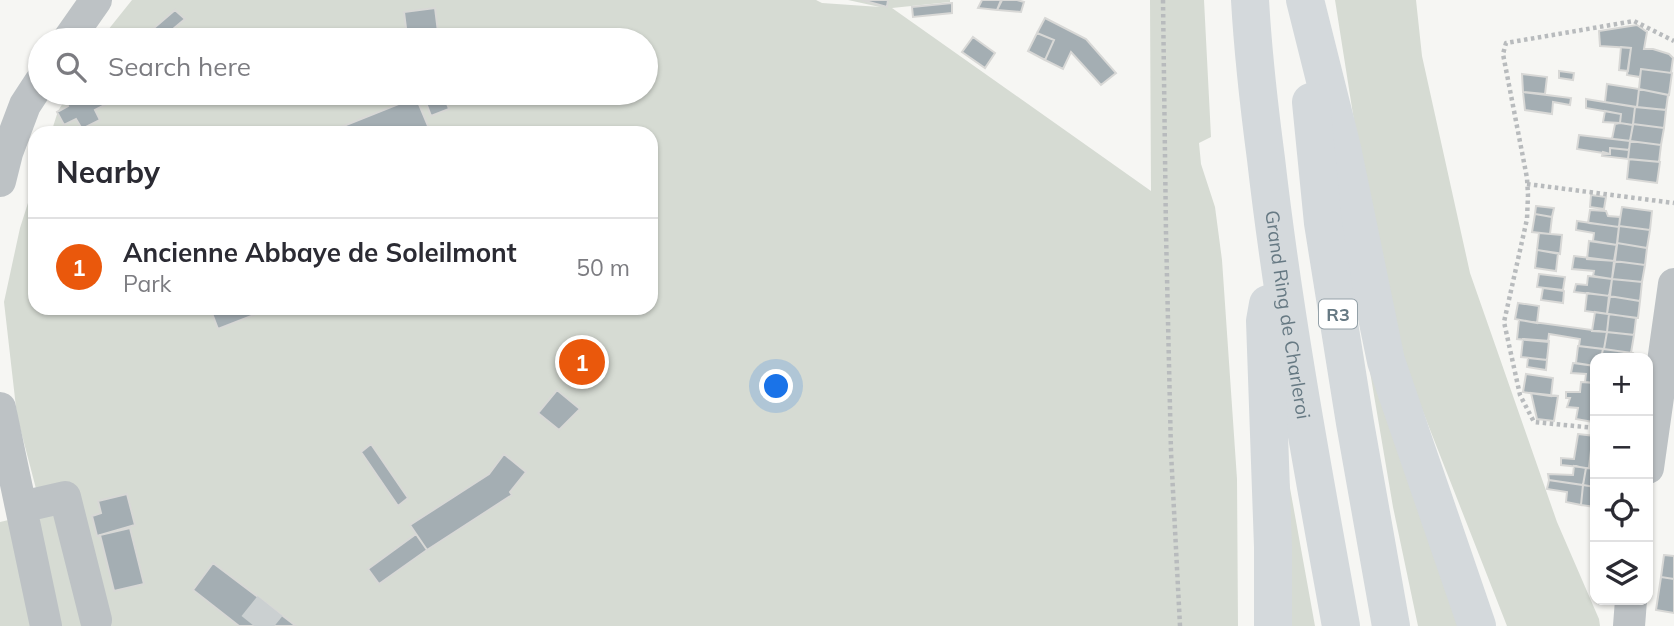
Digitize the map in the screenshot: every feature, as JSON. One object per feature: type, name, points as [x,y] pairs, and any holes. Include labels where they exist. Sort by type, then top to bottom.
[{"type":"highway","name":"Grand Ring de Charleroi","points":[[1250,0],[1253,53],[1277,250],[1304,425],[1341,626]]},
{"type":"highway","points":[[1303,0],[1342,148],[1386,361],[1477,626]]},
{"type":"highway","name":"R3","points":[[1303,0],[1323,223],[1391,626]]},
{"type":"highway","points":[[1273,626],[1265,321],[1277,250]]},
{"type":"street","points":[[76,28],[96,0]]},
{"type":"street","points":[[0,181],[7,153],[28,101]]},
{"type":"street","points":[[1653,433],[1674,284]]},
{"type":"street","points":[[0,408],[46,626]]},
{"type":"street","points":[[21,507],[65,497],[96,620]]},
{"type":"street","points":[[1629,626],[1631,605]]},
{"type":"path","points":[[1164,0],[1171,452],[1180,626]]},
{"type":"path","points":[[1590,428],[1534,422],[1520,396],[1504,321],[1527,219],[1527,184],[1503,54],[1506,43],[1634,21],[1674,41]]},
{"type":"path","points":[[1527,184],[1674,203]]},
{"type":"shaded area","points":[[132,0],[816,0],[822,3],[880,7],[848,0],[950,0],[892,8],[1151,191],[1150,0],[1204,0],[1211,137],[1199,143],[1201,164],[1215,207],[1222,260],[1237,479],[1238,626],[61,626],[35,512],[40,504],[17,416],[4,302],[28,203],[28,315],[658,315],[658,126],[53,126],[62,105],[658,105],[658,28],[110,28]]},
{"type":"shaded area","points":[[1335,0],[1416,0],[1422,56],[1470,273],[1557,522],[1600,626],[1507,626],[1398,348],[1366,197]]},
{"type":"shaded area","points":[[1368,360],[1461,626],[1418,626],[1393,507]]},
{"type":"shaded area","points":[[1284,455],[1315,626],[1290,626]]},
{"type":"shaded area","points":[[13,519],[33,626],[0,626],[0,522]]},
{"type":"building","points":[[862,0],[888,0],[887,7]]},
{"type":"building","points":[[982,0],[1001,0],[997,10],[978,8]]},
{"type":"building","points":[[1002,0],[1024,2],[1021,12],[997,10]]},
{"type":"building","points":[[952,3],[952,13],[913,17],[912,7]]},
{"type":"building","points":[[435,8],[438,28],[406,28],[404,12]]},
{"type":"building","points":[[175,10],[185,19],[174,28],[154,28]]},
{"type":"building","points":[[1045,18],[1086,39],[1116,73],[1101,85],[1071,52],[1063,69],[1045,60],[1054,40],[1037,33]]},
{"type":"building","points":[[1637,25],[1647,32],[1644,49],[1653,49],[1673,58],[1671,73],[1641,69],[1640,77],[1627,75],[1631,48],[1600,46],[1599,31]]},
{"type":"building","points":[[1037,33],[1054,40],[1045,60],[1028,51]]},
{"type":"building","points":[[973,37],[995,53],[985,68],[962,52]]},
{"type":"building","points":[[1621,47],[1631,48],[1628,71],[1619,70]]},
{"type":"building","points":[[1641,69],[1672,73],[1669,95],[1639,89]]},
{"type":"building","points":[[1559,71],[1574,73],[1573,80],[1559,78]]},
{"type":"building","points":[[1522,74],[1547,77],[1545,94],[1523,92]]},
{"type":"building","points":[[1607,84],[1639,89],[1637,107],[1605,102]]},
{"type":"building","points":[[1639,89],[1668,95],[1666,110],[1637,107]]},
{"type":"building","points":[[1523,92],[1571,98],[1570,105],[1553,102],[1552,114],[1525,110]]},
{"type":"building","points":[[1586,99],[1635,107],[1633,125],[1620,123],[1621,114],[1586,108]]},
{"type":"building","points":[[105,105],[95,110],[100,120],[88,126],[80,126],[76,119],[64,125],[57,112],[68,106]]},
{"type":"building","points":[[396,105],[419,105],[428,126],[344,126]]},
{"type":"building","points":[[427,105],[448,105],[449,109],[431,116]]},
{"type":"building","points":[[1635,107],[1666,110],[1664,128],[1633,124]]},
{"type":"building","points":[[1605,111],[1621,114],[1620,123],[1603,122]]},
{"type":"building","points":[[1615,124],[1633,125],[1630,141],[1612,139]]},
{"type":"building","points":[[1633,124],[1664,128],[1661,145],[1630,141]]},
{"type":"building","points":[[1579,135],[1630,141],[1629,150],[1610,148],[1610,154],[1577,149]]},
{"type":"building","points":[[1630,141],[1661,145],[1659,162],[1628,159]]},
{"type":"building","points":[[1610,148],[1629,150],[1628,159],[1602,156],[1603,152],[1610,154]]},
{"type":"building","points":[[1629,159],[1660,162],[1657,183],[1627,179]]},
{"type":"building","points":[[1591,195],[1606,197],[1604,209],[1590,207]]},
{"type":"building","points":[[1536,206],[1554,208],[1552,217],[1535,214]]},
{"type":"building","points":[[1622,207],[1652,211],[1650,230],[1619,226]]},
{"type":"building","points":[[1590,210],[1606,211],[1608,216],[1620,217],[1619,227],[1588,223]]},
{"type":"building","points":[[1535,214],[1552,217],[1550,234],[1532,232]]},
{"type":"building","points":[[1577,221],[1619,227],[1617,245],[1593,241],[1594,233],[1576,230]]},
{"type":"building","points":[[1619,226],[1650,230],[1647,248],[1617,243]]},
{"type":"building","points":[[1539,233],[1562,235],[1560,254],[1537,250]]},
{"type":"building","points":[[1589,241],[1617,245],[1615,261],[1587,259]]},
{"type":"building","points":[[1617,243],[1647,248],[1645,265],[1614,261]]},
{"type":"building","points":[[1537,250],[1558,253],[1556,271],[1535,268]]},
{"type":"building","points":[[1574,256],[1615,261],[1612,279],[1593,276],[1594,271],[1572,269]]},
{"type":"building","points":[[1614,261],[1645,265],[1642,282],[1612,279]]},
{"type":"building","points":[[1539,274],[1565,277],[1563,290],[1537,287]]},
{"type":"building","points":[[1588,276],[1612,279],[1610,296],[1574,292],[1576,284],[1587,285]]},
{"type":"building","points":[[1612,279],[1642,282],[1640,301],[1609,296]]},
{"type":"building","points":[[1543,288],[1564,291],[1563,303],[1541,300]]},
{"type":"building","points":[[1587,293],[1610,296],[1607,314],[1585,311]]},
{"type":"building","points":[[1609,296],[1640,301],[1638,318],[1607,314]]},
{"type":"building","points":[[1518,303],[1539,306],[1537,323],[1515,319]]},
{"type":"building","points":[[1595,312],[1609,314],[1607,332],[1592,331]]},
{"type":"building","points":[[1609,314],[1636,318],[1634,335],[1607,332]]},
{"type":"building","points":[[213,315],[254,315],[218,329]]},
{"type":"building","points":[[1519,320],[1607,332],[1604,349],[1579,346],[1580,339],[1549,334],[1548,342],[1517,339]]},
{"type":"building","points":[[1607,332],[1634,335],[1631,353],[1604,349]]},
{"type":"building","points":[[1523,339],[1549,341],[1547,360],[1521,357]]},
{"type":"building","points":[[1578,346],[1603,349],[1602,353],[1590,353],[1590,365],[1576,363]]},
{"type":"building","points":[[1603,349],[1633,353],[1602,353]]},
{"type":"building","points":[[1528,358],[1547,360],[1546,370],[1527,367]]},
{"type":"building","points":[[1573,363],[1590,365],[1590,382],[1585,382],[1586,374],[1571,373]]},
{"type":"building","points":[[1526,374],[1553,378],[1551,396],[1523,392]]},
{"type":"building","points":[[1581,382],[1590,383],[1590,421],[1576,419],[1578,408],[1567,407],[1570,398],[1566,398],[1566,392],[1580,392]]},
{"type":"building","points":[[557,390],[580,409],[559,430],[538,413]]},
{"type":"building","points":[[1531,393],[1558,396],[1554,421],[1537,419]]},
{"type":"building","points":[[1578,434],[1590,435],[1589,468],[1561,465],[1561,458],[1574,459]]},
{"type":"building","points":[[371,444],[408,498],[398,506],[361,452]]},
{"type":"building","points":[[504,454],[526,472],[510,492],[512,495],[427,550],[410,525],[489,474]]},
{"type":"building","points":[[1574,466],[1586,468],[1583,485],[1549,480],[1548,474],[1573,475]]},
{"type":"building","points":[[1586,468],[1590,468],[1590,486],[1583,485]]},
{"type":"building","points":[[1549,480],[1583,485],[1581,505],[1566,502],[1567,492],[1547,489]]},
{"type":"building","points":[[1583,485],[1590,486],[1590,506],[1581,505]]},
{"type":"building","points":[[127,494],[135,525],[97,536],[92,516],[101,513],[98,501]]},
{"type":"building","points":[[130,528],[144,584],[114,591],[100,535]]},
{"type":"building","points":[[416,534],[427,550],[379,584],[368,569]]},
{"type":"building","points":[[1664,555],[1674,556],[1674,579],[1661,577]]},
{"type":"building","points":[[213,563],[296,626],[239,626],[193,590]]},
{"type":"building","points":[[1661,577],[1674,579],[1674,613],[1656,610]]},
{"type":"tunnel","points":[[254,626],[270,606]]},
{"type":"place","name":"Ancienne Abbaye de Soleilmont","points":[[582,362]]}]
